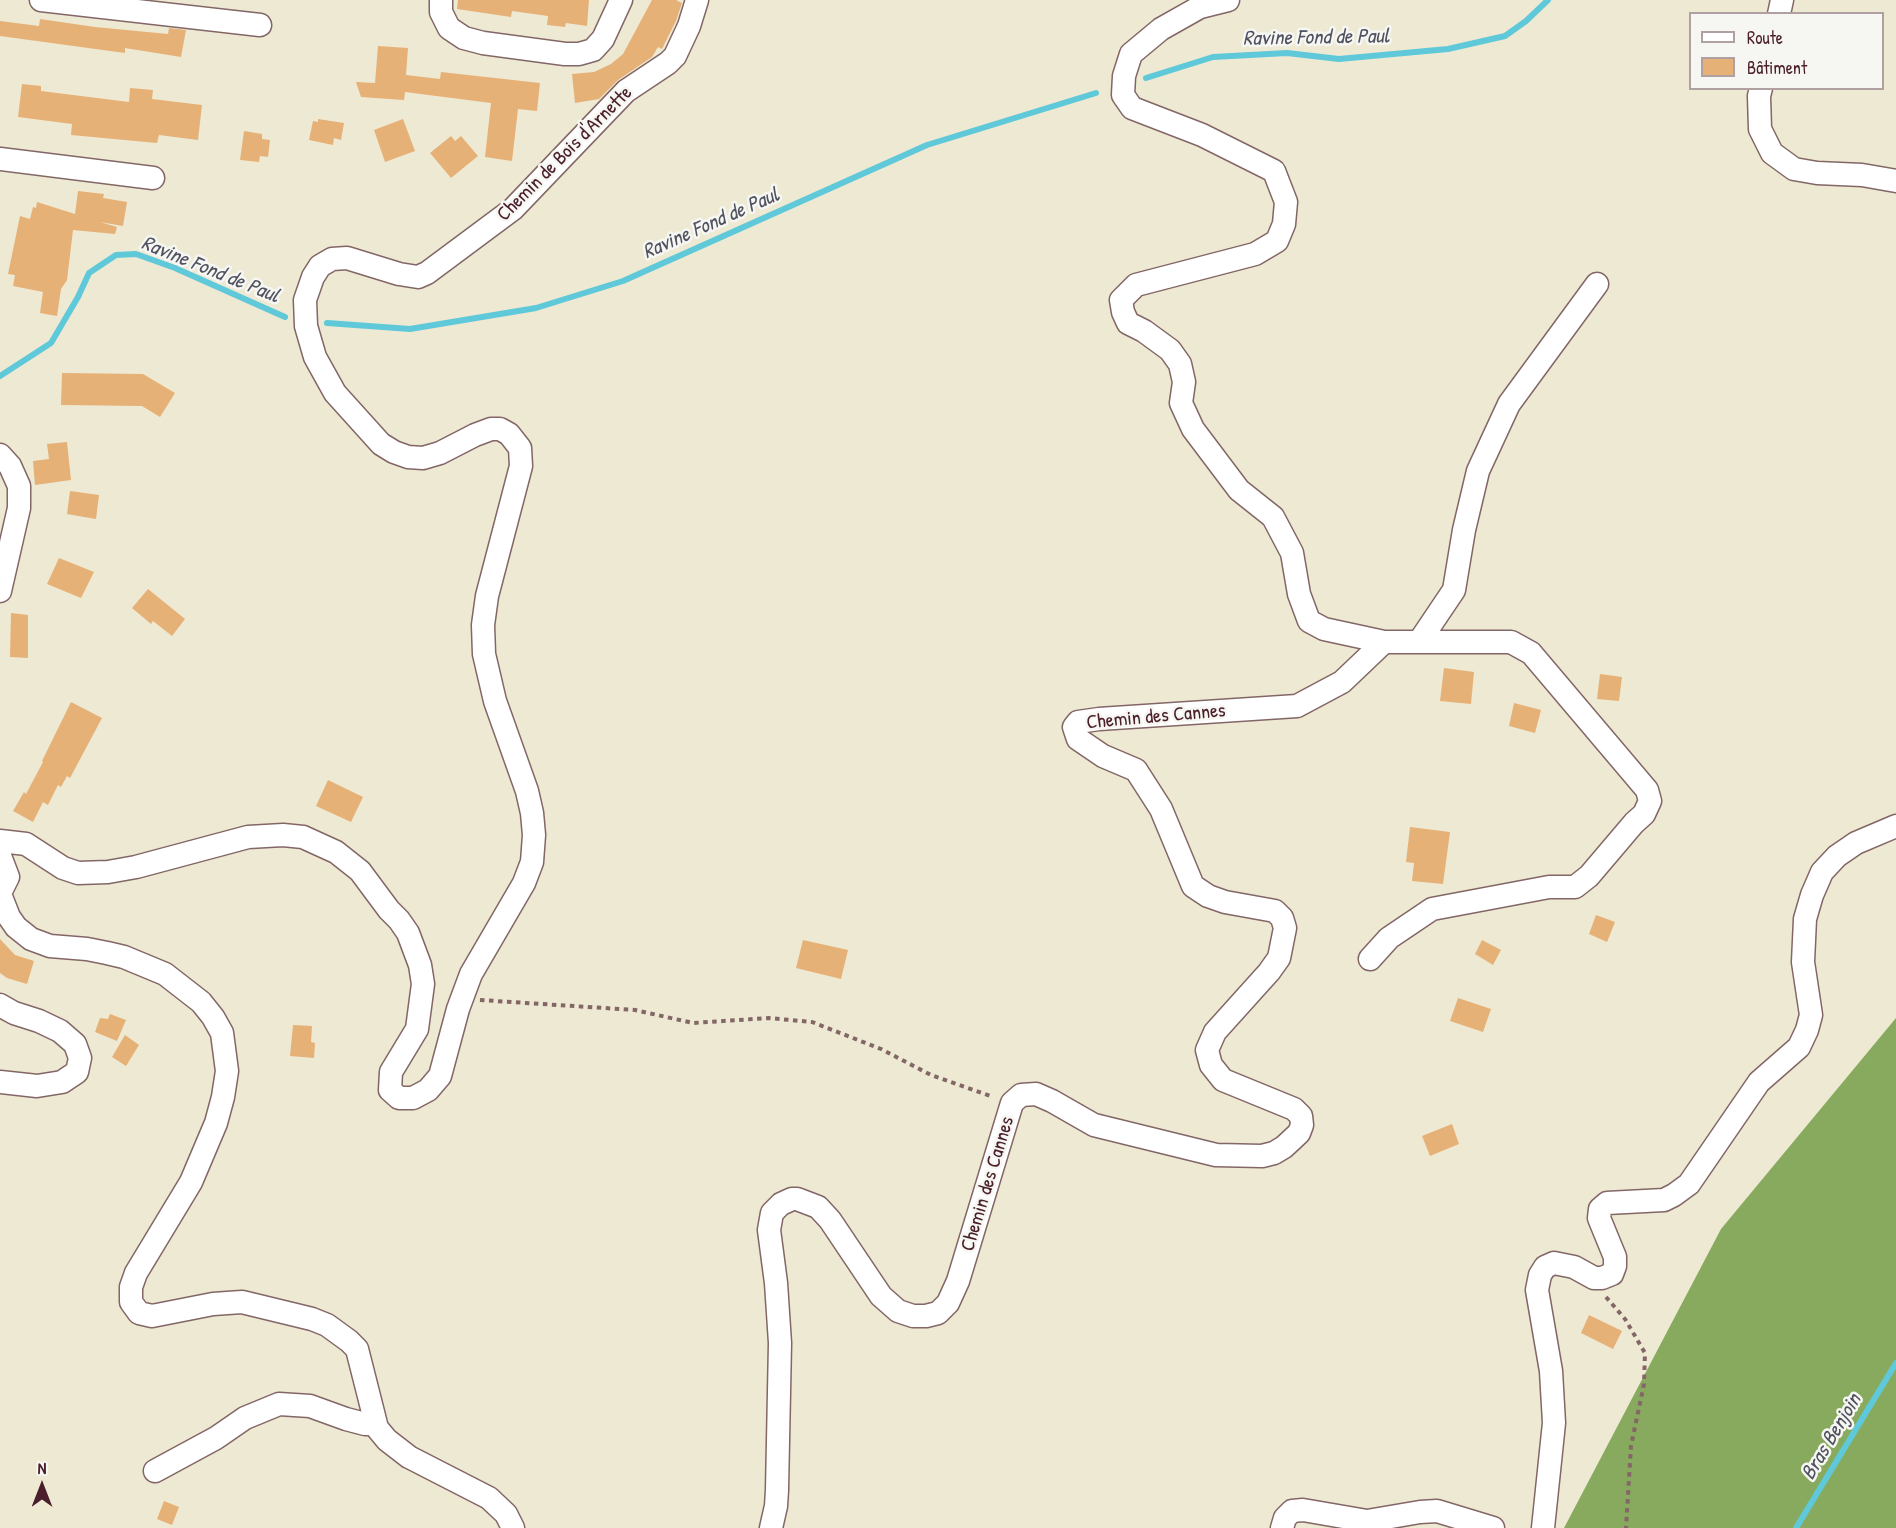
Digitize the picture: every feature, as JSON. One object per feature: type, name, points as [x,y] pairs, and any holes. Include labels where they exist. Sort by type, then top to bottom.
[{"type":"street","points":[[41,0],[260,25]]},
{"type":"street","points":[[441,0],[441,12],[449,28],[464,38],[483,43],[565,54],[579,54],[593,50],[603,39],[621,0]]},
{"type":"street","name":"Chemin de Bois d'Arnette","points":[[0,841],[26,844],[63,868],[78,873],[108,872],[136,867],[248,837],[283,835],[303,837],[336,852],[360,871],[399,920],[414,946],[423,984],[422,1006],[417,1029],[391,1072],[390,1090],[399,1098],[421,1095],[440,1076],[458,1009],[471,974],[524,883],[532,862],[534,835],[532,813],[495,701],[484,654],[483,625],[487,596],[521,466],[520,448],[509,434],[500,429],[491,429],[475,435],[440,453],[423,458],[408,457],[381,444],[334,393],[315,357],[306,326],[305,300],[313,277],[320,266],[332,259],[347,258],[399,274],[418,277],[427,273],[513,209],[626,91],[675,56],[689,26],[697,0]]},
{"type":"street","points":[[1228,0],[1200,7],[1161,29],[1131,54],[1124,76],[1123,95],[1132,108],[1202,135],[1274,171],[1286,202],[1284,224],[1277,241],[1255,254],[1136,285],[1121,300],[1128,323],[1144,331],[1170,350],[1180,364],[1184,382],[1181,402],[1193,429],[1239,490],[1273,517],[1292,553],[1299,594],[1309,621],[1324,629],[1384,642],[1511,642],[1531,653],[1647,790],[1650,801],[1644,814],[1589,876],[1575,886],[1549,887],[1432,909],[1389,938],[1370,959]]},
{"type":"street","points":[[1760,90],[1760,129],[1773,153],[1794,169],[1817,173],[1862,175],[1896,181]]},
{"type":"street","points":[[0,159],[153,178]]},
{"type":"street","points":[[1419,642],[1454,590],[1464,530],[1478,471],[1509,404],[1597,284]]},
{"type":"street","points":[[0,455],[10,466],[19,486],[19,508],[0,591]]},
{"type":"street","name":"Chemin des Cannes","points":[[771,1528],[777,1490],[780,1343],[776,1282],[769,1240],[772,1213],[781,1204],[792,1199],[808,1202],[818,1207],[830,1220],[881,1296],[898,1311],[913,1316],[926,1316],[938,1313],[948,1304],[958,1281],[1012,1103],[1021,1095],[1036,1094],[1094,1125],[1216,1155],[1262,1156],[1274,1153],[1299,1133],[1302,1125],[1301,1116],[1294,1109],[1223,1080],[1211,1065],[1208,1050],[1215,1032],[1279,958],[1285,928],[1282,918],[1275,911],[1225,902],[1208,896],[1193,886],[1161,809],[1136,770],[1103,756],[1078,740],[1074,727],[1078,722],[1099,719],[1297,706],[1342,682],[1384,642]]},
{"type":"street","points":[[1543,1528],[1554,1423],[1551,1371],[1537,1290],[1540,1275],[1545,1267],[1554,1263],[1574,1267],[1594,1278],[1612,1274],[1615,1257],[1599,1218],[1600,1209],[1607,1203],[1664,1200],[1689,1184],[1759,1082],[1799,1047],[1811,1015],[1803,962],[1805,919],[1822,872],[1837,856],[1856,843],[1896,826]]},
{"type":"street","points":[[0,856],[8,877],[0,893],[9,917],[16,927],[31,939],[50,946],[87,949],[124,957],[165,974],[201,1002],[222,1033],[227,1071],[224,1097],[216,1123],[191,1182],[136,1273],[131,1287],[131,1302],[140,1313],[152,1316],[213,1304],[242,1302],[312,1319],[327,1325],[357,1349],[375,1424],[397,1450],[489,1498],[506,1514],[513,1528]]},
{"type":"street","points":[[0,1005],[60,1031],[75,1044],[81,1058],[77,1072],[62,1083],[37,1086],[0,1082]]},
{"type":"street","points":[[155,1472],[246,1418],[279,1404],[310,1406],[346,1419],[375,1424]]},
{"type":"street","points":[[1282,1528],[1285,1518],[1292,1511],[1303,1510],[1367,1521],[1437,1511],[1493,1528]]},
{"type":"path","points":[[458,1009],[478,1000],[635,1010],[693,1023],[769,1018],[812,1022],[881,1048],[931,1075],[1012,1103]]},
{"type":"path","points":[[1594,1278],[1606,1297],[1625,1319],[1645,1353],[1644,1384],[1631,1446],[1626,1528]]},
{"type":"green space","points":[[1896,1018],[1896,1528],[1564,1528],[1721,1229]]},
{"type":"building","points":[[458,0],[589,0],[587,26],[566,23],[565,27],[547,25],[548,16],[512,11],[511,17],[457,9]]},
{"type":"building","points":[[652,0],[676,0],[682,3],[662,49],[658,47],[652,57],[618,80],[599,99],[575,103],[572,74],[594,72],[611,64],[623,54]]},
{"type":"building","points":[[40,19],[168,34],[169,28],[186,30],[181,57],[125,48],[125,53],[0,36],[0,21],[39,26]]},
{"type":"building","points":[[378,46],[408,48],[406,75],[440,79],[441,72],[540,83],[537,111],[518,109],[512,161],[485,157],[491,103],[405,92],[404,100],[361,97],[356,82],[375,83]]},
{"type":"building","points":[[22,84],[41,86],[41,91],[129,102],[130,88],[153,90],[152,99],[202,105],[198,140],[159,135],[157,143],[71,135],[72,124],[18,117]]},
{"type":"building","points":[[318,119],[344,123],[341,140],[334,138],[333,145],[309,140],[313,121],[318,122]]},
{"type":"building","points":[[403,119],[415,151],[385,162],[374,130]]},
{"type":"building","points":[[244,131],[262,134],[262,139],[270,140],[268,157],[260,156],[259,162],[240,160]]},
{"type":"building","points":[[451,136],[455,141],[461,136],[478,156],[451,178],[430,153]]},
{"type":"building","points":[[78,191],[104,194],[103,198],[127,202],[123,226],[100,222],[117,227],[115,234],[73,230],[67,280],[61,289],[57,316],[40,313],[43,292],[13,286],[15,275],[8,274],[20,216],[30,219],[37,202],[75,214]]},
{"type":"building","points":[[62,373],[143,374],[175,393],[160,417],[142,406],[61,405]]},
{"type":"building","points":[[67,442],[71,480],[35,485],[33,461],[49,459],[47,444]]},
{"type":"building","points":[[70,491],[99,495],[96,519],[67,514]]},
{"type":"building","points":[[59,558],[94,572],[81,598],[47,584]]},
{"type":"building","points":[[148,589],[185,619],[172,636],[153,621],[151,624],[132,608]]},
{"type":"building","points":[[11,613],[28,615],[28,658],[10,657]]},
{"type":"building","points":[[1444,668],[1474,672],[1471,704],[1440,701]]},
{"type":"building","points":[[1600,674],[1622,677],[1619,701],[1597,699]]},
{"type":"building","points":[[71,702],[102,718],[70,778],[67,776],[61,787],[58,785],[48,805],[43,802],[33,822],[13,811],[24,792],[26,794]]},
{"type":"building","points":[[1514,703],[1541,710],[1535,733],[1509,726]]},
{"type":"building","points":[[328,780],[363,797],[351,822],[316,806]]},
{"type":"building","points":[[1410,827],[1450,832],[1443,884],[1412,881],[1414,863],[1406,862]]},
{"type":"building","points":[[1596,915],[1615,922],[1607,942],[1589,934]]},
{"type":"building","points":[[0,939],[15,955],[34,961],[27,984],[7,978],[0,973]]},
{"type":"building","points":[[803,940],[848,950],[841,979],[796,968]]},
{"type":"building","points":[[1482,940],[1501,950],[1493,965],[1475,954]]},
{"type":"building","points":[[1458,998],[1491,1009],[1483,1032],[1450,1021]]},
{"type":"building","points":[[110,1014],[126,1020],[117,1041],[95,1032],[100,1018],[108,1019]]},
{"type":"building","points":[[293,1025],[312,1026],[311,1042],[315,1043],[314,1058],[290,1056]]},
{"type":"building","points":[[125,1035],[139,1045],[126,1066],[112,1057]]},
{"type":"building","points":[[1452,1124],[1459,1144],[1430,1156],[1422,1136]]},
{"type":"building","points":[[1589,1315],[1622,1331],[1613,1349],[1581,1333]]},
{"type":"building","points":[[164,1501],[179,1507],[172,1525],[157,1519]]},
{"type":"waterway","name":"Ravine Fond de Paul","points":[[1146,78],[1213,57],[1287,53],[1339,59],[1448,49],[1505,36],[1526,21],[1548,0]]},
{"type":"waterway","name":"Ravine Fond de Paul","points":[[327,323],[410,329],[536,308],[623,281],[927,145],[1096,93]]},
{"type":"waterway","name":"Ravine Fond de Paul","points":[[0,376],[51,343],[89,273],[116,255],[136,254],[175,268],[285,317]]},
{"type":"waterway","name":"Bras Benjoin","points":[[1796,1528],[1896,1363]]}]
